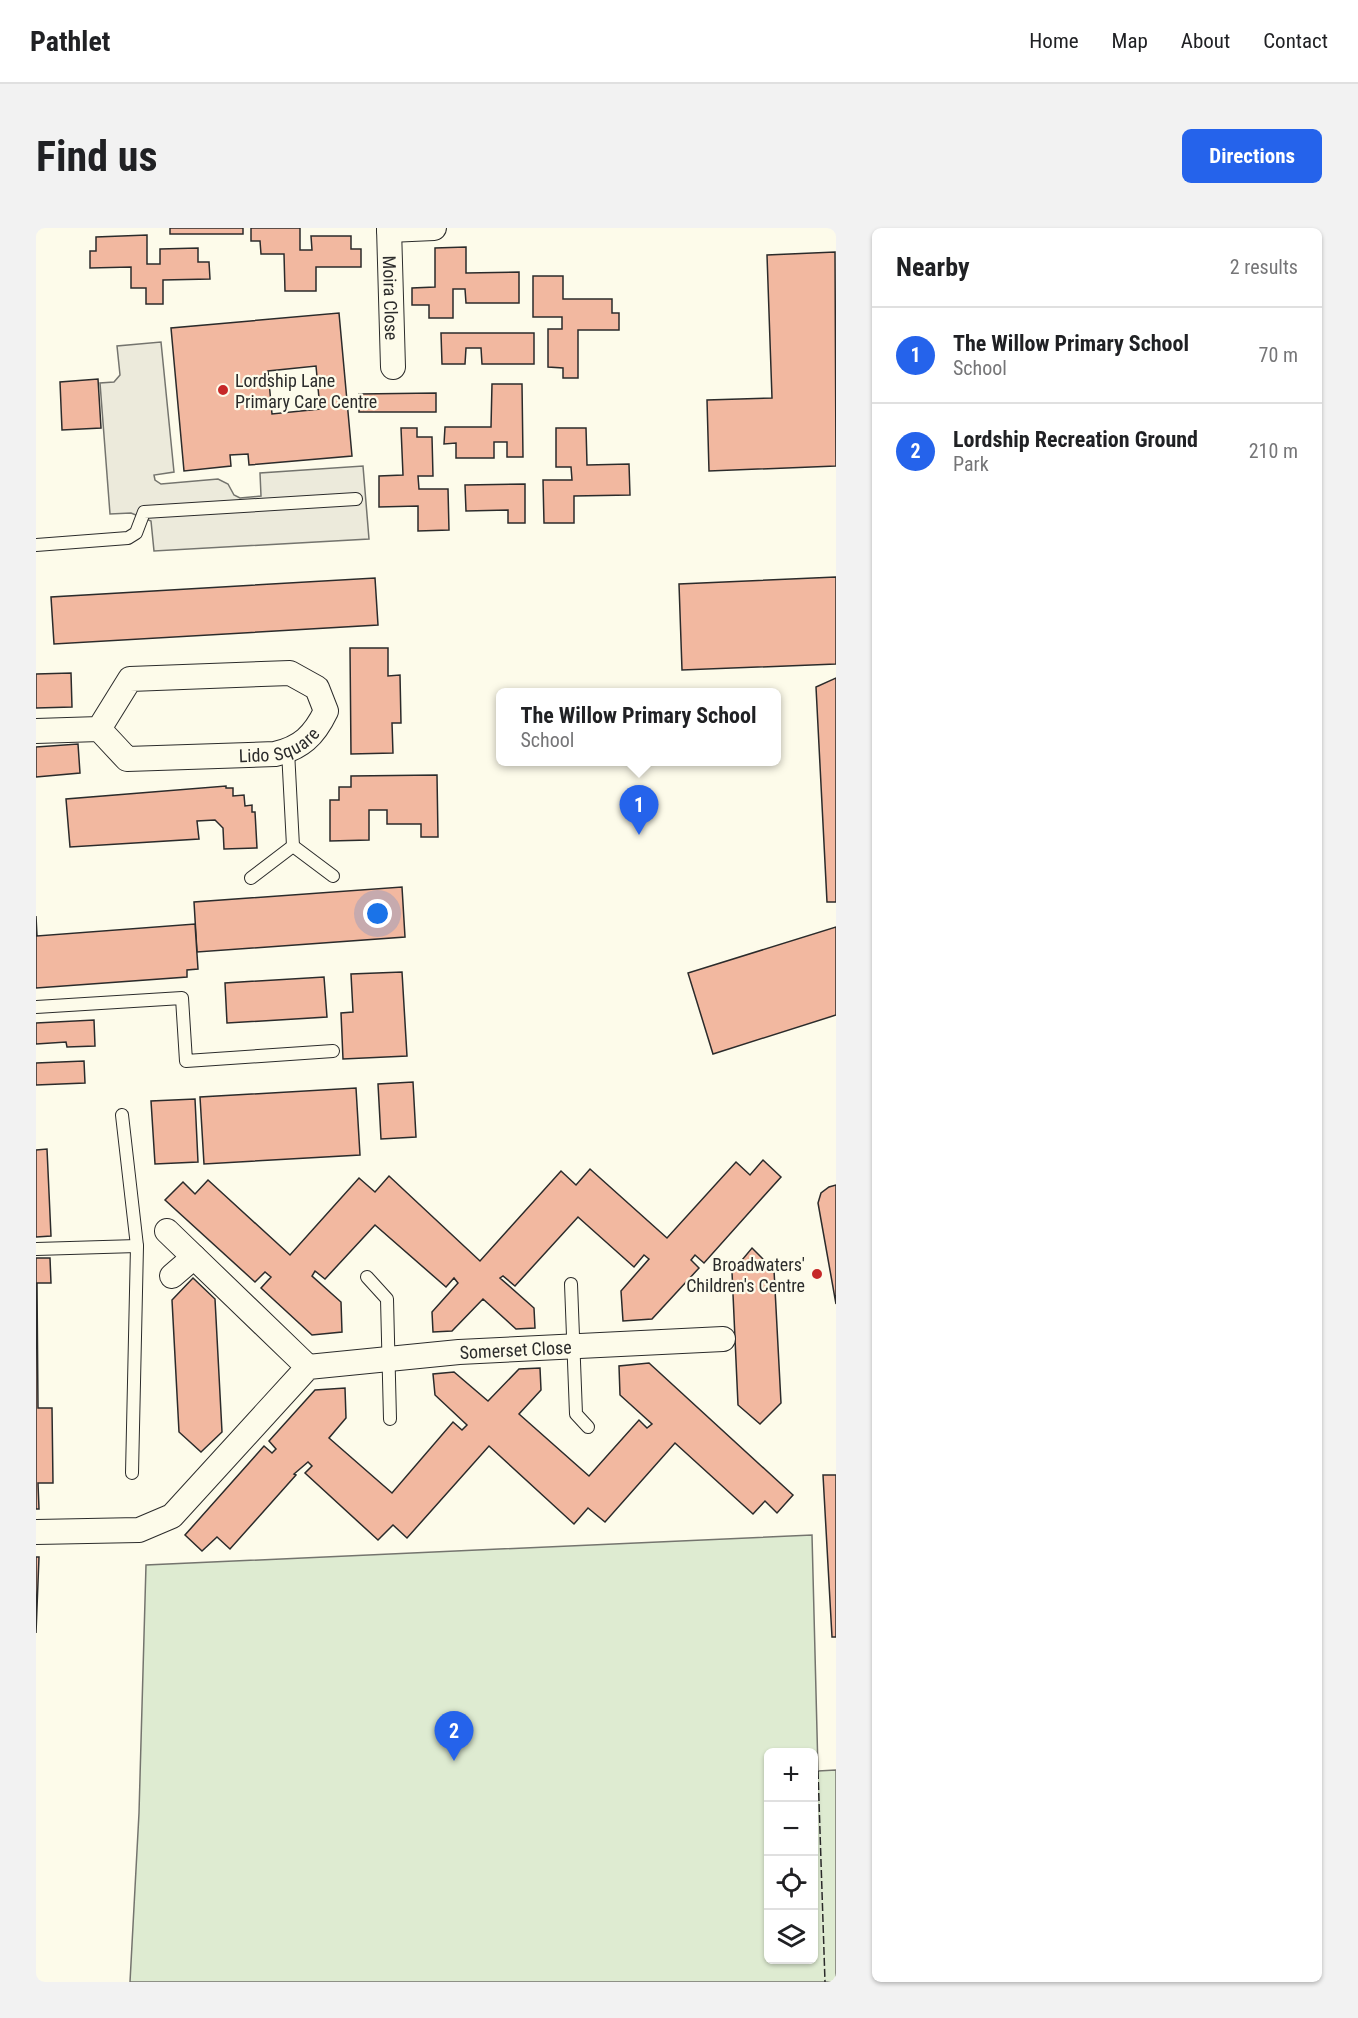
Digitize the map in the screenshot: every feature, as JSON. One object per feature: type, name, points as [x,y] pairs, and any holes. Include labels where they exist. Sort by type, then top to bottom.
[{"type":"street","name":"Moira Close","points":[[393,367],[389,229],[434,228]]},
{"type":"street","name":"Lido Square","points":[[290,673],[317,688],[326,711],[320,725],[295,749],[275,754],[127,759],[99,729],[130,679],[290,673]]},
{"type":"street","points":[[36,731],[99,729]]},
{"type":"street","points":[[36,1532],[139,1530],[172,1516],[308,1367],[167,1231]]},
{"type":"street","points":[[172,1276],[194,1257]]},
{"type":"street","name":"Somerset Close","points":[[308,1367],[390,1358],[723,1339]]},
{"type":"lane","points":[[36,545],[128,538],[136,533],[144,512],[356,500]]},
{"type":"lane","points":[[288,751],[293,846]]},
{"type":"lane","points":[[293,846],[333,876]]},
{"type":"lane","points":[[251,878],[293,846]]},
{"type":"lane","points":[[36,1006],[182,998],[186,1061],[333,1051]]},
{"type":"lane","points":[[122,1114],[137,1246],[132,1473]]},
{"type":"lane","points":[[36,1248],[137,1246]]},
{"type":"lane","points":[[367,1277],[387,1299],[390,1419]]},
{"type":"lane","points":[[571,1284],[576,1414],[588,1427]]},
{"type":"green space","points":[[812,1535],[817,1748],[764,1748],[764,1964],[818,1964],[818,1771],[836,1770],[836,1982],[130,1982],[139,1813],[146,1565]]},
{"type":"shaded area","points":[[161,342],[174,472],[154,475],[155,480],[161,484],[218,479],[228,484],[234,495],[240,498],[261,496],[260,473],[363,466],[369,539],[154,551],[151,521],[131,513],[110,514],[100,383],[114,382],[120,375],[117,346]]},
{"type":"building","points":[[170,228],[243,228],[243,234],[170,234]]},
{"type":"building","points":[[251,228],[300,228],[300,250],[312,250],[311,236],[351,236],[351,249],[361,249],[361,267],[316,267],[316,291],[285,291],[284,254],[261,254],[260,241],[251,241]]},
{"type":"building","points":[[147,235],[147,264],[160,264],[160,249],[198,248],[198,262],[209,262],[210,279],[163,280],[163,304],[146,304],[146,288],[131,288],[131,267],[90,268],[90,251],[96,251],[96,237]]},
{"type":"building","points":[[466,247],[466,273],[519,272],[519,303],[466,303],[465,289],[453,289],[453,318],[429,318],[429,305],[412,305],[412,288],[435,287],[435,248]]},
{"type":"building","points":[[835,252],[836,466],[709,471],[707,400],[772,398],[767,255]]},
{"type":"building","points":[[533,276],[563,276],[563,299],[612,299],[612,313],[619,313],[619,330],[578,330],[578,378],[563,378],[563,368],[548,367],[548,329],[562,329],[562,317],[533,317]]},
{"type":"building","name":"Lordship Lane Primary Care Centre","points":[[339,313],[352,456],[249,465],[248,454],[230,455],[231,466],[184,471],[171,328]],"holes":[[[316,366],[320,409],[272,414],[268,371]]]},
{"type":"building","points":[[441,333],[534,333],[534,364],[482,364],[481,348],[466,348],[465,364],[442,364]]},
{"type":"building","points":[[98,379],[101,428],[62,430],[60,382]]},
{"type":"building","points":[[492,384],[522,384],[523,457],[507,457],[507,442],[494,442],[494,458],[456,458],[456,443],[444,444],[445,427],[491,427]]},
{"type":"building","points":[[436,393],[436,412],[359,412],[359,394]]},
{"type":"building","points":[[401,428],[417,428],[417,437],[432,437],[433,476],[418,476],[419,489],[448,489],[449,530],[418,531],[418,506],[379,507],[379,476],[403,475]]},
{"type":"building","points":[[556,428],[586,428],[587,465],[629,464],[630,495],[574,496],[574,523],[544,523],[543,480],[572,480],[571,467],[556,467]]},
{"type":"building","points":[[525,484],[525,523],[508,523],[508,510],[466,511],[465,485]]},
{"type":"building","points":[[836,577],[836,664],[682,670],[679,584]]},
{"type":"building","points":[[375,578],[378,625],[54,644],[51,597]]},
{"type":"building","points":[[350,648],[388,648],[388,676],[400,675],[401,723],[392,723],[393,753],[351,754]]},
{"type":"building","points":[[71,673],[72,707],[36,708],[36,674]]},
{"type":"building","points":[[836,678],[836,902],[827,902],[816,687]]},
{"type":"building","points":[[78,744],[80,773],[36,777],[36,747]]},
{"type":"building","points":[[437,775],[438,837],[421,837],[421,824],[387,824],[387,810],[369,810],[369,840],[330,841],[330,800],[339,800],[339,787],[351,787],[351,776]]},
{"type":"building","points":[[226,786],[226,788],[233,788],[233,796],[244,795],[245,806],[252,805],[252,812],[255,812],[257,848],[224,849],[223,828],[215,820],[197,821],[199,839],[70,847],[66,799]]},
{"type":"building","points":[[402,887],[405,937],[197,952],[194,902]]},
{"type":"building","points":[[36,916],[37,936],[195,924],[198,969],[187,970],[187,977],[36,988]]},
{"type":"building","points":[[836,927],[836,1015],[713,1054],[688,973]]},
{"type":"building","points":[[402,972],[407,1056],[343,1059],[341,1013],[353,1012],[351,974]]},
{"type":"building","points":[[324,977],[327,1017],[227,1023],[225,983]]},
{"type":"building","points":[[94,1020],[95,1046],[67,1047],[66,1042],[36,1044],[36,1023]]},
{"type":"building","points":[[84,1061],[85,1083],[36,1085],[36,1063]]},
{"type":"building","points":[[413,1082],[416,1137],[381,1139],[378,1084]]},
{"type":"building","points":[[356,1088],[360,1155],[204,1164],[200,1097]]},
{"type":"building","points":[[195,1099],[198,1162],[155,1164],[151,1101]]},
{"type":"building","points":[[47,1149],[51,1236],[36,1237],[36,1150]]},
{"type":"building","points":[[763,1160],[781,1177],[704,1263],[695,1255],[691,1260],[699,1268],[652,1319],[623,1321],[621,1291],[649,1259],[644,1255],[634,1267],[578,1217],[515,1286],[503,1276],[500,1278],[534,1308],[535,1328],[516,1329],[483,1299],[452,1331],[433,1332],[432,1312],[458,1283],[454,1278],[446,1287],[375,1225],[325,1279],[315,1271],[312,1276],[341,1302],[342,1332],[312,1335],[261,1288],[271,1277],[265,1272],[255,1282],[165,1200],[183,1182],[195,1194],[208,1180],[290,1255],[359,1178],[375,1192],[389,1176],[480,1261],[561,1171],[576,1185],[590,1169],[667,1238],[736,1162],[750,1175]]},
{"type":"building","points":[[836,1185],[836,1304],[818,1203],[821,1193]]},
{"type":"building","points":[[752,1248],[774,1270],[781,1403],[760,1424],[738,1405],[732,1272]]},
{"type":"building","points":[[36,1258],[50,1258],[51,1283],[37,1283],[38,1408],[52,1408],[53,1483],[38,1483],[39,1509],[36,1509]]},
{"type":"building","points":[[193,1278],[215,1299],[222,1432],[201,1452],[179,1432],[172,1300]]},
{"type":"building","points":[[649,1363],[793,1495],[777,1513],[765,1501],[753,1514],[675,1443],[605,1522],[588,1508],[574,1524],[489,1446],[407,1538],[393,1525],[378,1540],[305,1473],[312,1466],[308,1462],[294,1474],[296,1475],[230,1549],[217,1537],[202,1551],[185,1535],[264,1446],[272,1453],[276,1449],[269,1441],[315,1390],[345,1388],[346,1418],[329,1438],[392,1493],[453,1422],[462,1430],[467,1425],[435,1395],[433,1374],[454,1372],[488,1401],[519,1369],[540,1368],[541,1390],[519,1414],[589,1476],[639,1420],[647,1428],[652,1424],[620,1395],[619,1366]]},
{"type":"building","points":[[823,1475],[836,1475],[836,1637],[832,1637]]},
{"type":"building","points":[[36,1557],[39,1557],[36,1633]]},
{"type":"fence","points":[[818,1771],[825,1982]]},
{"type":"place","name":"Lordship Lane Primary Care Centre","points":[[223,390]]},
{"type":"place","name":"The Willow Primary School","points":[[639,835]]},
{"type":"place","name":"Broadwaters' Children's Centre","points":[[817,1274]]},
{"type":"place","name":"Lordship Recreation Ground","points":[[454,1761]]}]
